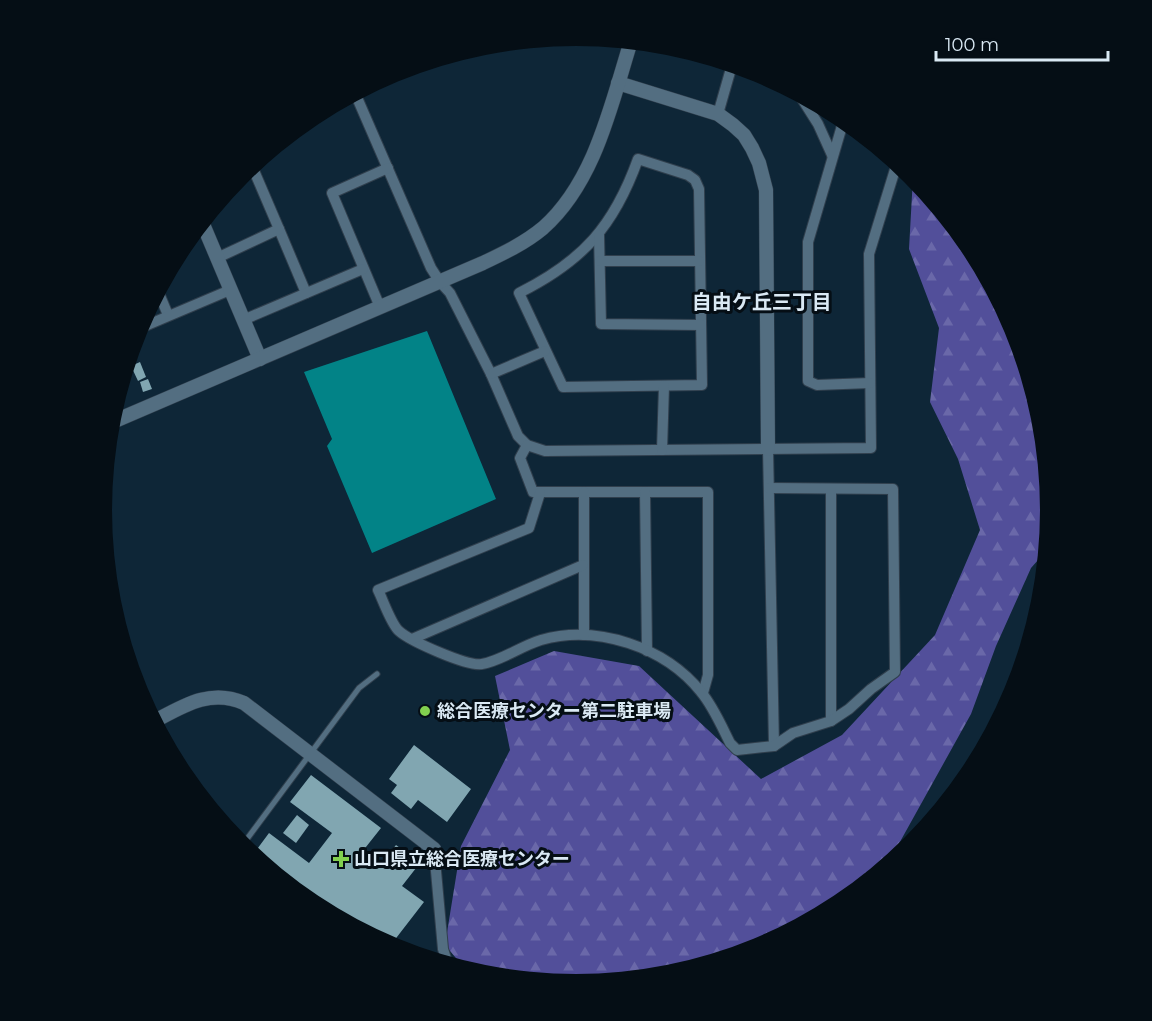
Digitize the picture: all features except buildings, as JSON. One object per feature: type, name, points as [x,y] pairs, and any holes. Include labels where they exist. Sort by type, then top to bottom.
[{"type":"street","points":[[121,418],[440,282],[522,243],[558,213],[573,195],[590,164],[628,49]]},
{"type":"street","points":[[718,114],[730,73]]},
{"type":"street","points":[[618,83],[718,114],[744,135],[759,163],[766,190],[774,746]]},
{"type":"street","points":[[359,101],[431,268],[450,293],[491,374],[518,436],[527,445],[545,451],[871,448],[868,255],[894,173]]},
{"type":"street","points":[[810,110],[819,124],[832,155]]},
{"type":"street","points":[[841,130],[808,242],[808,381],[817,385],[870,383]]},
{"type":"street","points":[[638,159],[688,175],[695,180],[699,189],[702,385],[563,387],[519,293],[549,278],[599,235],[628,187],[638,159]]},
{"type":"street","points":[[380,307],[332,193],[388,168]]},
{"type":"street","points":[[256,175],[306,293]]},
{"type":"street","points":[[217,258],[279,229]]},
{"type":"street","points":[[206,231],[260,359]]},
{"type":"street","points":[[599,235],[601,324],[701,325]]},
{"type":"street","points":[[600,261],[699,261]]},
{"type":"street","points":[[243,320],[363,269]]},
{"type":"street","points":[[152,323],[230,290]]},
{"type":"street","points":[[162,301],[168,315]]},
{"type":"street","points":[[491,374],[545,351]]},
{"type":"street","points":[[662,450],[664,387]]},
{"type":"street","points":[[527,445],[520,458],[533,492],[708,492],[708,675],[703,693]]},
{"type":"street","points":[[540,493],[529,528],[378,591],[397,630],[452,657],[480,665],[540,640],[558,636],[584,635],[621,641],[670,662],[703,693],[730,743],[737,750],[774,746],[793,733],[831,722],[895,672],[893,489],[769,488]]},
{"type":"street","points":[[831,490],[831,722]]},
{"type":"street","points":[[584,492],[584,635]]},
{"type":"street","points":[[645,492],[647,651]]},
{"type":"street","points":[[412,639],[583,565]]},
{"type":"street","points":[[161,718],[199,699],[217,696],[232,698],[260,714],[435,849],[445,956]]},
{"type":"lane","points":[[247,838],[359,688],[377,674]]},
{"type":"green space","points":[[912,191],[962,253],[992,305],[1005,333],[1024,390],[1031,420],[1039,480],[1040,510],[1037,561],[1031,568],[996,646],[971,714],[899,843],[858,879],[808,912],[754,939],[696,959],[637,971],[606,974],[546,974],[515,971],[457,959],[445,945],[461,846],[510,750],[495,676],[554,651],[639,666],[761,779],[842,735],[935,635],[980,530],[958,459],[930,402],[939,328],[909,249]]},
{"type":"shaded area","points":[[427,331],[496,499],[372,553],[327,446],[332,439],[304,372]]},
{"type":"place","name":"総合医療センター第二駐車場","points":[[425,711]]},
{"type":"place","name":"山口県立総合医療センター","points":[[341,859]]},
{"type":"district","name":"自由ケ丘三丁目","points":[[762,302]]}]
